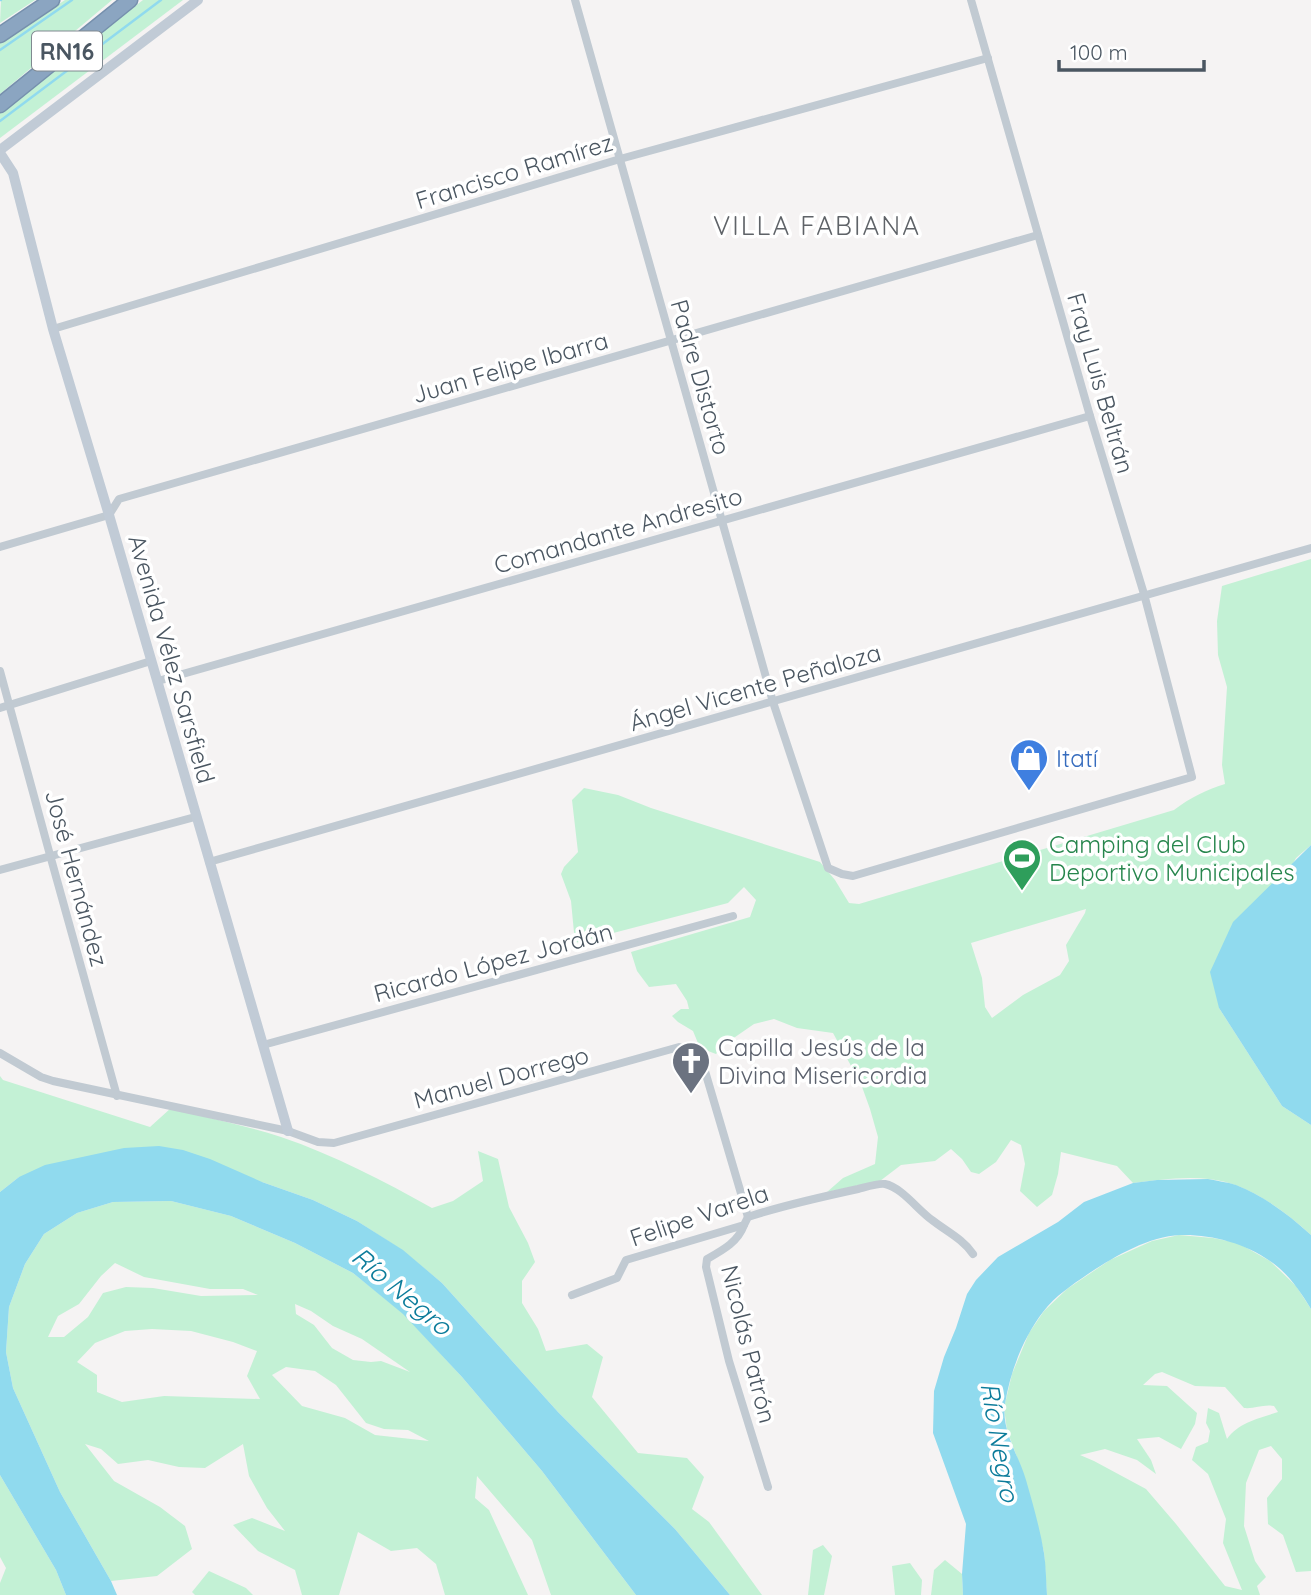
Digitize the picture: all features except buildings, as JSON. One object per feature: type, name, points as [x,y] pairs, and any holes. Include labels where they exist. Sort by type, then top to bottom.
[{"type":"highway","name":"RN16","points":[[0,35],[52,0]]},
{"type":"highway","name":"RN16","points":[[0,105],[130,0]]},
{"type":"street","points":[[0,152],[198,0]]},
{"type":"street","name":"Padre Distorto","points":[[575,0],[773,702],[828,868],[842,874]]},
{"type":"street","name":"Fray Luis Beltrán","points":[[842,874],[853,876],[1192,777],[1144,594],[971,0]]},
{"type":"street","name":"Francisco Ramírez","points":[[54,329],[621,159],[988,58]]},
{"type":"street","name":"Avenida Vélez Sarsfield","points":[[0,152],[13,173],[54,329],[288,1131]]},
{"type":"street","name":"Juan Felipe Ibarra","points":[[0,547],[110,515],[120,499],[1038,235]]},
{"type":"street","name":"Comandante Andresito","points":[[158,681],[1090,416]]},
{"type":"street","name":"Ángel Vicente Peñaloza","points":[[209,862],[1311,548]]},
{"type":"street","points":[[0,708],[151,661]]},
{"type":"street","name":"José Hernández","points":[[0,671],[117,1096]]},
{"type":"street","points":[[0,870],[195,817]]},
{"type":"street","name":"Ricardo López Jordán","points":[[263,1045],[733,916]]},
{"type":"street","name":"Manuel Dorrego","points":[[288,1131],[318,1142],[334,1143],[679,1047],[688,1050],[702,1061],[746,1221]]},
{"type":"street","points":[[0,1053],[41,1077],[117,1096],[288,1131]]},
{"type":"street","name":"Felipe Varela","points":[[572,1295],[617,1278],[626,1260],[809,1199],[884,1184],[909,1199],[922,1213],[966,1244],[973,1254]]},
{"type":"street","name":"Nicolás Patrón","points":[[746,1221],[737,1239],[707,1259],[706,1267],[729,1361],[768,1486]]},
{"type":"green space","points":[[1,0],[35,0],[0,23]]},
{"type":"green space","points":[[65,0],[112,0],[0,94],[0,43]]},
{"type":"green space","points":[[143,0],[183,0],[0,138],[0,112]]},
{"type":"green space","points":[[1311,559],[1311,845],[1296,858],[1219,1008],[1282,1106],[1311,1125],[1311,1235],[1277,1207],[1237,1186],[1200,1178],[1133,1183],[1117,1166],[1061,1152],[1052,1195],[1037,1207],[1020,1191],[1025,1164],[1021,1145],[1011,1140],[996,1162],[979,1174],[971,1172],[951,1149],[935,1161],[901,1165],[880,1181],[827,1192],[843,1178],[875,1164],[878,1137],[861,1084],[833,1033],[797,1028],[774,1019],[754,1024],[725,1044],[716,1054],[700,1048],[693,1031],[672,1016],[681,1009],[689,1009],[676,984],[649,987],[637,971],[631,952],[750,917],[756,900],[744,887],[728,903],[575,943],[571,901],[561,874],[578,852],[572,800],[584,788],[618,795],[820,862],[849,903],[859,904],[1174,810],[1199,794],[1225,784],[1222,765],[1227,687],[1218,655],[1217,621],[1222,586]],"holes":[[[1086,909],[1066,945],[1069,961],[1060,975],[1023,995],[992,1018],[985,1007],[982,978],[971,943]]]},
{"type":"green space","points":[[0,1076],[3,1080],[150,1127],[171,1108],[267,1133],[339,1160],[432,1208],[453,1201],[483,1181],[478,1151],[498,1159],[509,1207],[535,1262],[522,1281],[522,1303],[538,1329],[546,1351],[587,1344],[603,1357],[592,1397],[638,1453],[687,1458],[704,1477],[692,1509],[709,1522],[762,1595],[730,1595],[675,1529],[558,1412],[442,1283],[402,1250],[357,1221],[313,1200],[262,1182],[19,1177],[0,1192]]},
{"type":"green space","points":[[171,1201],[231,1216],[295,1243],[353,1273],[404,1314],[462,1377],[542,1471],[636,1595],[551,1595],[532,1540],[477,1476],[475,1498],[489,1510],[528,1595],[445,1595],[436,1564],[417,1548],[391,1551],[358,1532],[339,1595],[302,1595],[295,1570],[258,1551],[233,1525],[252,1518],[285,1531],[267,1508],[249,1476],[243,1444],[205,1468],[179,1467],[148,1460],[118,1464],[101,1449],[85,1444],[114,1481],[160,1507],[185,1526],[192,1549],[157,1576],[111,1581],[60,1492],[13,1388],[6,1352],[9,1307],[25,1264],[44,1234],[77,1213],[113,1202]],"holes":[[[115,1263],[144,1277],[210,1289],[243,1289],[258,1295],[201,1296],[153,1288],[126,1287],[103,1293],[88,1317],[64,1337],[48,1337],[58,1316],[79,1304]],[[295,1304],[362,1339],[410,1372],[381,1361],[353,1360],[332,1348],[314,1325],[296,1314]],[[125,1331],[191,1331],[257,1351],[247,1376],[260,1399],[164,1396],[122,1402],[97,1392],[97,1375],[77,1362],[95,1343]],[[286,1367],[315,1371],[336,1385],[366,1423],[384,1429],[408,1430],[429,1441],[375,1435],[345,1418],[302,1406],[272,1375]]]},
{"type":"green space","points":[[1179,1235],[1238,1243],[1270,1261],[1296,1286],[1311,1309],[1311,1571],[1296,1572],[1283,1535],[1268,1524],[1267,1498],[1282,1479],[1282,1459],[1271,1446],[1259,1450],[1246,1483],[1244,1526],[1255,1561],[1266,1577],[1257,1586],[1260,1595],[1047,1595],[1044,1552],[1025,1479],[1007,1430],[1004,1408],[1012,1374],[1029,1333],[1044,1311],[1067,1289],[1110,1260],[1152,1241]],"holes":[[[1162,1372],[1195,1386],[1225,1387],[1244,1408],[1274,1406],[1278,1412],[1244,1425],[1227,1439],[1219,1413],[1208,1408],[1208,1442],[1196,1447],[1192,1460],[1208,1474],[1226,1519],[1223,1543],[1242,1590],[1225,1586],[1146,1489],[1080,1455],[1105,1449],[1137,1460],[1156,1474],[1151,1460],[1137,1439],[1159,1437],[1181,1449],[1195,1424],[1197,1413],[1167,1386],[1143,1385],[1155,1374]]]},
{"type":"green space","points":[[0,1475],[56,1570],[66,1595],[0,1595],[0,1583],[6,1568],[0,1557]]},
{"type":"green space","points":[[823,1545],[832,1556],[824,1595],[808,1595],[813,1550]]},
{"type":"green space","points":[[945,1560],[962,1574],[963,1595],[931,1595],[934,1570]]},
{"type":"green space","points":[[910,1563],[922,1580],[921,1595],[895,1595],[892,1566]]},
{"type":"green space","points":[[209,1571],[246,1588],[253,1595],[195,1595],[192,1592]]},
{"type":"water","points":[[1311,845],[1311,1125],[1282,1106],[1219,1008],[1210,972],[1233,922]]},
{"type":"water","name":"Río Negro","points":[[159,1146],[210,1159],[262,1182],[313,1200],[357,1221],[403,1250],[442,1283],[558,1412],[675,1529],[730,1595],[636,1595],[542,1471],[462,1377],[403,1314],[353,1273],[295,1243],[231,1216],[171,1201],[113,1202],[77,1213],[44,1234],[25,1264],[9,1307],[6,1352],[13,1388],[60,1492],[117,1595],[66,1595],[56,1570],[0,1475],[0,1192],[19,1177],[45,1165],[124,1148]]},
{"type":"water","name":"Río Negro","points":[[1208,1179],[1236,1185],[1266,1200],[1311,1235],[1311,1309],[1288,1277],[1260,1255],[1227,1241],[1191,1235],[1168,1236],[1131,1249],[1064,1291],[1048,1306],[1029,1333],[1010,1380],[1004,1414],[1008,1433],[1026,1480],[1040,1535],[1045,1558],[1047,1595],[963,1595],[966,1524],[933,1433],[934,1391],[967,1294],[998,1257],[1058,1222],[1084,1202],[1133,1183]]},
{"type":"waterway","points":[[0,50],[72,0]]},
{"type":"waterway","points":[[0,121],[161,0]]},
{"type":"place","name":"Itatí","points":[[1029,792]]},
{"type":"place","name":"Camping del Club Deportivo Municipales","points":[[1022,892]]},
{"type":"place","name":"Capilla Jesús de la Divina Misericordia","points":[[691,1095]]},
{"type":"district","name":"VILLA FABIANA","points":[[817,225]]}]
